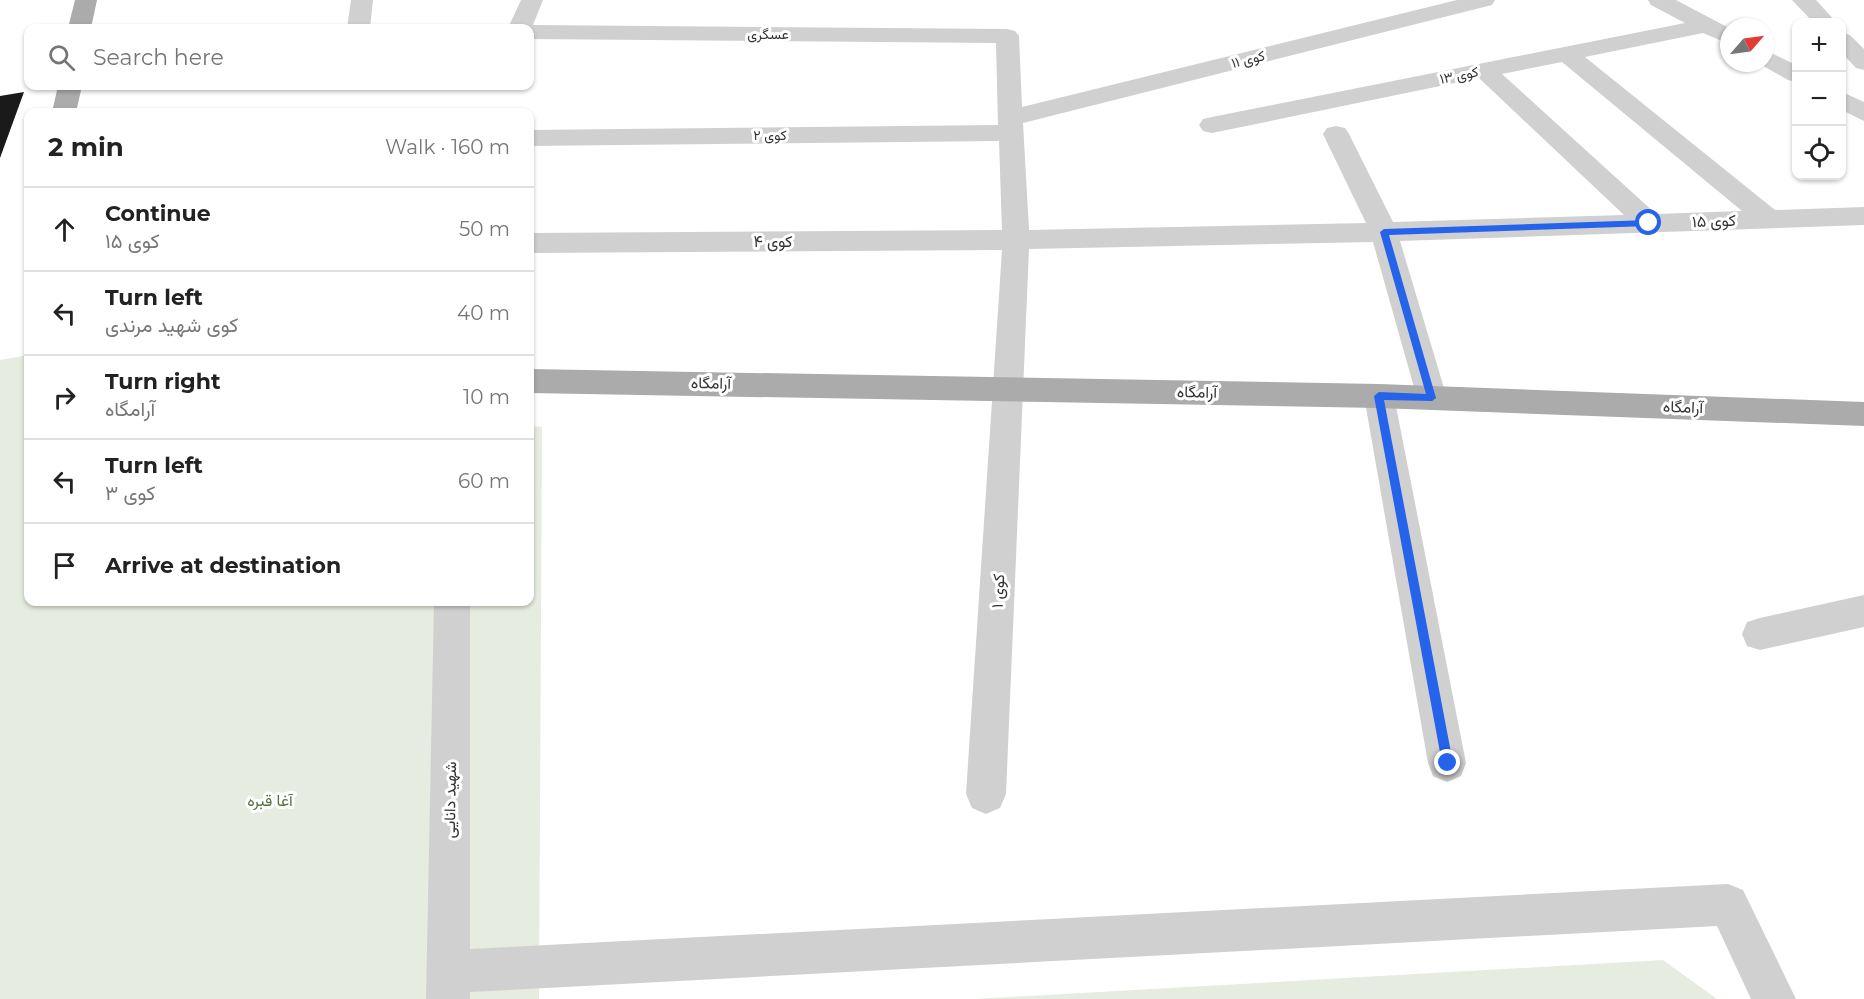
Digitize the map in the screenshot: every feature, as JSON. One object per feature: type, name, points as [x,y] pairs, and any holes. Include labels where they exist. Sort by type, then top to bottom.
[{"type":"main road","points":[[81,24],[86,0]]},
{"type":"main road","points":[[65,108],[69,90]]},
{"type":"main road","name":"آرامگاه","points":[[534,381],[1379,396],[1864,414]]},
{"type":"street","points":[[359,24],[362,0]]},
{"type":"street","points":[[522,24],[532,0]]},
{"type":"street","name":"کوی ۱۱","points":[[1011,126],[1484,0]]},
{"type":"street","points":[[1659,0],[1720,32]]},
{"type":"street","points":[[1803,0],[1821,18]]},
{"type":"street","name":"کوی ۱۳","points":[[1212,125],[1707,25]]},
{"type":"street","name":"عسگری","points":[[534,32],[1007,36]]},
{"type":"street","name":"کوی ۱","points":[[986,794],[1016,240],[1007,36]]},
{"type":"street","points":[[1846,44],[1864,63]]},
{"type":"street","points":[[1566,53],[1768,219]]},
{"type":"street","points":[[1774,62],[1792,72]]},
{"type":"street","points":[[1484,70],[1649,223]]},
{"type":"street","points":[[1846,102],[1864,112]]},
{"type":"street","name":"کوی ۲","points":[[534,138],[1011,126]]},
{"type":"street","points":[[1336,134],[1384,232],[1432,398]]},
{"type":"street","name":"کوی ۱۵","points":[[1384,232],[1864,216]]},
{"type":"street","name":"کوی ۴","points":[[534,243],[1016,240],[1384,232]]},
{"type":"street","points":[[1379,396],[1448,763]]},
{"type":"street","name":"شهید دانایی","points":[[449,986],[452,606]]},
{"type":"street","points":[[1760,634],[1864,611]]},
{"type":"street","points":[[449,986],[1728,904],[1774,999]]},
{"type":"green space","name":"آغا قبره","points":[[24,356],[24,606],[534,606],[534,426],[542,427],[539,999],[0,999],[0,360]]},
{"type":"green space","points":[[1663,960],[1717,999],[975,999]]},
{"type":"building","points":[[24,92],[0,158],[0,96]]},
{"type":"route","points":[[1448,763],[1379,396],[1432,398],[1384,232],[1649,223]]}]
